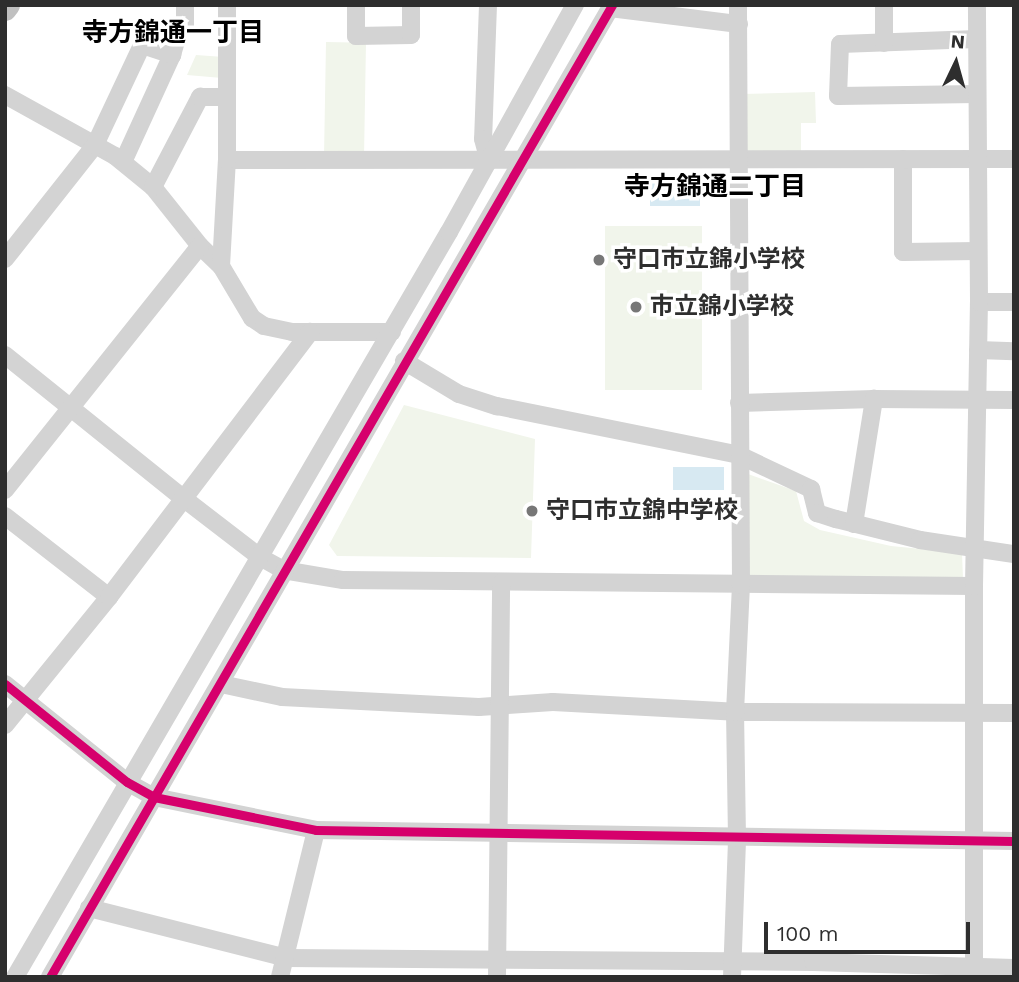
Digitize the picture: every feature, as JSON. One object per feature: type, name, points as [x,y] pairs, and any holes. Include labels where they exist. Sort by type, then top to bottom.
[{"type":"street","points":[[123,162],[172,55],[179,31],[185,27],[185,5]]},
{"type":"street","points":[[221,266],[227,160],[227,5]]},
{"type":"street","points":[[356,5],[356,36],[411,35],[411,5]]},
{"type":"street","points":[[488,5],[482,139],[489,160]]},
{"type":"street","points":[[15,977],[391,332],[575,5]]},
{"type":"street","points":[[732,969],[737,838],[735,712],[741,585],[738,455],[738,5]]},
{"type":"street","points":[[884,5],[884,43]]},
{"type":"street","points":[[974,972],[974,586],[979,302],[976,5]]},
{"type":"street","points":[[50,977],[611,7],[738,24]]},
{"type":"street","points":[[977,39],[840,44],[838,96],[977,94]]},
{"type":"street","points":[[5,259],[95,145],[142,45],[172,55]]},
{"type":"street","points":[[5,95],[123,162],[153,187],[200,246],[221,266],[252,318],[264,326],[292,332],[391,332]]},
{"type":"street","points":[[153,187],[200,97],[227,97]]},
{"type":"street","points":[[903,159],[903,252],[978,251]]},
{"type":"street","points":[[227,160],[1014,159]]},
{"type":"street","points":[[5,490],[200,246]]},
{"type":"street","points":[[979,302],[1014,302]]},
{"type":"street","points":[[5,725],[108,597],[310,332]]},
{"type":"street","points":[[978,350],[1014,351]]},
{"type":"street","points":[[5,355],[183,498],[260,557],[283,570],[343,580],[974,586]]},
{"type":"street","points":[[404,362],[459,394],[497,406],[738,455],[811,489],[817,513],[920,540],[1014,554]]},
{"type":"street","points":[[739,403],[874,399],[1014,400]]},
{"type":"street","points":[[854,524],[874,399]]},
{"type":"street","points":[[5,516],[108,597]]},
{"type":"street","points":[[497,968],[501,583]]},
{"type":"street","points":[[5,684],[127,782],[154,797],[316,830],[1014,841]]},
{"type":"street","points":[[221,684],[282,697],[499,707],[553,702],[735,712],[1014,713]]},
{"type":"street","points":[[280,977],[316,830]]},
{"type":"street","points":[[89,908],[286,958],[497,968],[974,972],[1014,968]]},
{"type":"shaded area","points":[[326,42],[366,43],[364,154],[324,153]]},
{"type":"shaded area","points":[[196,55],[224,57],[222,78],[187,75]]},
{"type":"shaded area","points":[[815,92],[816,123],[801,123],[801,151],[743,152],[742,94]]},
{"type":"shaded area","points":[[650,182],[700,182],[700,206],[650,206]]},
{"type":"shaded area","points":[[605,226],[702,226],[702,390],[605,390]]},
{"type":"shaded area","points":[[404,405],[535,439],[531,558],[337,556],[329,545]]},
{"type":"shaded area","points":[[673,467],[724,467],[724,490],[673,490]]},
{"type":"shaded area","points":[[748,474],[796,491],[804,521],[820,530],[891,546],[962,553],[963,579],[749,576]]},
{"type":"cycle path","points":[[50,977],[612,5]]},
{"type":"cycle path","points":[[5,684],[127,782],[154,797],[316,830],[1014,841]]},
{"type":"place","name":"守口市立錦小学校","points":[[599,260]]},
{"type":"place","name":"市立錦小学校","points":[[636,307]]},
{"type":"place","name":"守口市立錦中学校","points":[[532,511]]},
{"type":"district","name":"寺方錦通一丁目","points":[[173,33]]},
{"type":"district","name":"寺方錦通二丁目","points":[[715,187]]}]
